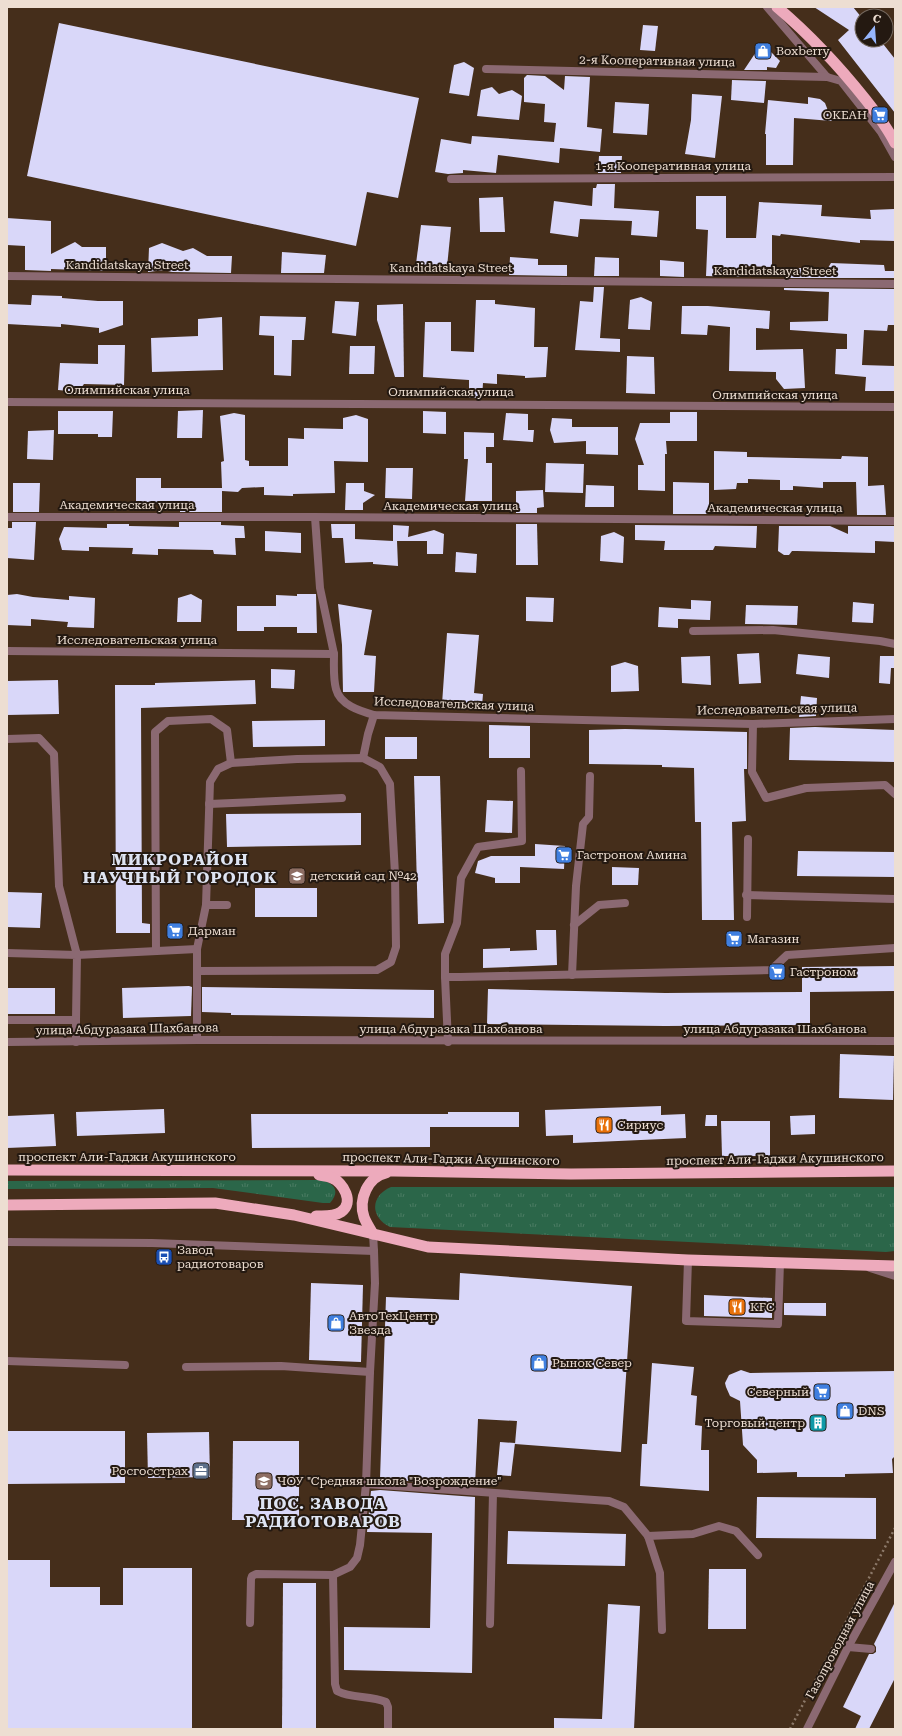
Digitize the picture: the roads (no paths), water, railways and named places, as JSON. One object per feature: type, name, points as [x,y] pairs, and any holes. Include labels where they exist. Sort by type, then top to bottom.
[{"type":"highway","points":[[777,7],[798,25],[848,77],[892,127],[895,143]]},
{"type":"highway","name":"проспект Али-Гаджи Акушинского","points":[[7,1170],[394,1171],[571,1174],[895,1171]]},
{"type":"highway","points":[[294,1215],[331,1216],[343,1211],[346,1205],[346,1190],[340,1183],[333,1178],[303,1171]]},
{"type":"highway","points":[[373,1234],[363,1213],[364,1194],[369,1184],[379,1174],[394,1171]]},
{"type":"highway","points":[[7,1205],[215,1203],[294,1215],[428,1246],[688,1260],[895,1266]]},
{"type":"street","points":[[767,7],[827,77],[841,81],[881,132],[895,157]]},
{"type":"street","name":"2-я Кооперативная улица","points":[[486,69],[827,77]]},
{"type":"street","name":"1-я Кооперативная улица","points":[[451,180],[895,176]]},
{"type":"street","name":"Kandidatskaya Street","points":[[7,276],[895,284]]},
{"type":"street","name":"Олимпийская улица","points":[[7,402],[895,407]]},
{"type":"street","name":"Академическая улица","points":[[7,517],[314,517],[895,521]]},
{"type":"street","points":[[314,517],[320,588],[334,654]]},
{"type":"street","points":[[693,631],[773,630],[880,641],[895,644]]},
{"type":"street","name":"Исследовательская улица","points":[[7,651],[334,654],[336,690],[343,700],[356,710],[374,715],[753,724],[895,719]]},
{"type":"street","points":[[363,758],[374,715]]},
{"type":"street","points":[[156,950],[155,732],[168,721],[211,719],[227,730],[231,762]]},
{"type":"street","points":[[753,724],[752,772],[766,798],[806,788],[885,785],[895,794]]},
{"type":"street","points":[[7,739],[39,738],[54,754],[59,886],[77,955],[76,1042]]},
{"type":"street","points":[[197,971],[377,970],[391,962],[396,948],[395,874],[390,784],[380,767],[363,758],[231,762],[218,769],[210,782],[206,905],[197,949],[197,971],[197,1040]]},
{"type":"street","points":[[448,1042],[445,954],[457,923],[461,878],[478,847],[522,841],[521,771]]},
{"type":"street","points":[[572,975],[576,886],[583,824],[589,817],[590,776]]},
{"type":"street","points":[[209,804],[342,798]]},
{"type":"street","points":[[747,917],[746,894],[748,839]]},
{"type":"street","points":[[746,894],[895,899]]},
{"type":"street","points":[[574,925],[600,905],[625,903]]},
{"type":"street","points":[[206,905],[227,905]]},
{"type":"street","points":[[445,976],[460,978],[771,970],[787,955],[895,948]]},
{"type":"street","points":[[7,952],[77,955],[197,949]]},
{"type":"street","points":[[7,1020],[76,1020]]},
{"type":"street","name":"улица Абдуразака Шахбанова","points":[[7,1042],[197,1040],[448,1042],[895,1041]]},
{"type":"street","points":[[250,1623],[250,1579],[252,1576],[256,1574],[333,1575],[350,1567],[357,1558],[360,1545],[366,1484],[375,1283],[373,1234]]},
{"type":"street","points":[[7,1242],[152,1243],[374,1251]]},
{"type":"street","points":[[688,1260],[686,1322],[778,1324],[780,1262]]},
{"type":"street","points":[[862,1266],[895,1276]]},
{"type":"street","points":[[7,1361],[125,1365]]},
{"type":"street","points":[[186,1367],[281,1366],[370,1372]]},
{"type":"street","points":[[366,1484],[609,1501],[624,1507],[648,1536],[660,1573],[662,1630]]},
{"type":"street","points":[[490,1624],[492,1493]]},
{"type":"street","points":[[648,1536],[693,1534],[719,1526],[736,1531],[758,1555]]},
{"type":"street","name":"Газопроводная улица","points":[[807,1729],[848,1647],[895,1562]]},
{"type":"street","points":[[333,1575],[335,1684],[337,1691],[344,1695],[380,1699],[386,1702],[388,1707],[388,1729]]},
{"type":"street","points":[[848,1647],[872,1649]]},
{"type":"place","name":"Boxberry","points":[[763,51]]},
{"type":"place","name":"ОКЕАН","points":[[880,115]]},
{"type":"place","name":"Гастроном Амина","points":[[564,855]]},
{"type":"place","name":"детский сад №42","points":[[297,876]]},
{"type":"place","name":"Дарман","points":[[175,931]]},
{"type":"place","name":"Магазин","points":[[734,939]]},
{"type":"place","name":"Гастроном","points":[[777,972]]},
{"type":"place","name":"Сириус","points":[[604,1125]]},
{"type":"place","name":"Завод радиотоваров","points":[[164,1257]]},
{"type":"place","name":"KFC","points":[[737,1307]]},
{"type":"place","name":"АвтоТехЦентр Звезда","points":[[336,1323]]},
{"type":"place","name":"Рынок Север","points":[[539,1363]]},
{"type":"place","name":"Северный","points":[[822,1392]]},
{"type":"place","name":"DNS","points":[[845,1411]]},
{"type":"place","name":"Торговый центр","points":[[818,1423]]},
{"type":"place","name":"Росгосстрах","points":[[201,1471]]},
{"type":"place","name":"ЧОУ \"Средняя школа \"Возрождение\"","points":[[264,1481]]},
{"type":"district","name":"МИКРОРАЙОН НАУЧНЫЙ ГОРОДОК","points":[[180,868]]},
{"type":"district","name":"ПОС. ЗАВОДА РАДИОТОВАРОВ","points":[[323,1512]]}]
